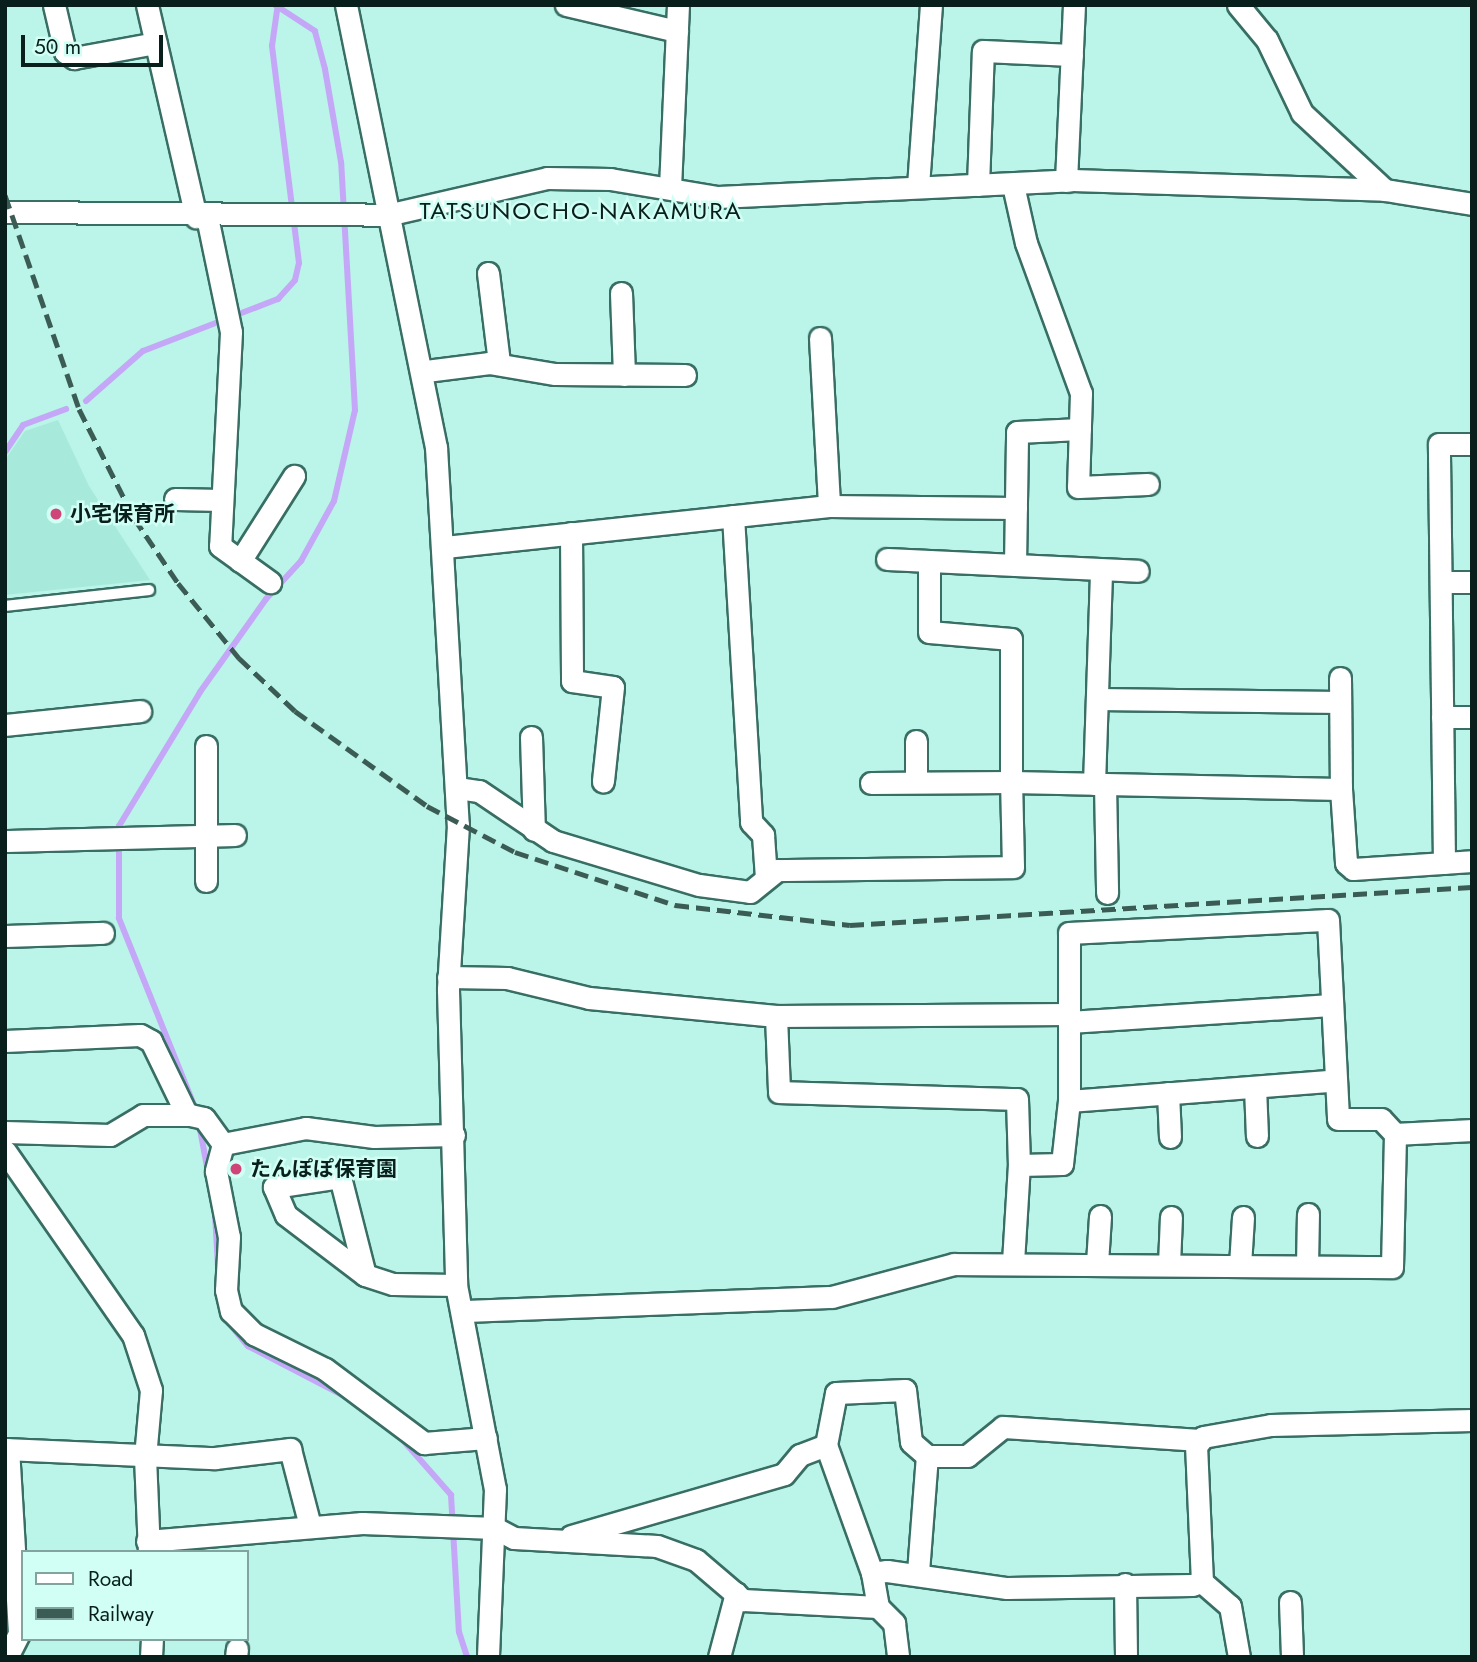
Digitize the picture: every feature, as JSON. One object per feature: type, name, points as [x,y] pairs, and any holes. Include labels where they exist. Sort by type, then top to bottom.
[{"type":"street","points":[[54,5],[65,52],[74,58],[156,43]]},
{"type":"street","points":[[147,5],[231,332],[220,546],[270,582]]},
{"type":"street","points":[[346,5],[387,215],[426,371],[445,547],[443,649],[457,788],[448,977],[456,1285],[486,1438],[495,1528],[488,1657]]},
{"type":"street","points":[[566,5],[677,31]]},
{"type":"street","points":[[670,188],[678,5]]},
{"type":"street","points":[[918,186],[931,5]]},
{"type":"street","points":[[1066,181],[1074,5]]},
{"type":"street","points":[[1238,5],[1267,40],[1302,113],[1385,190]]},
{"type":"street","points":[[978,185],[983,51],[1072,55]]},
{"type":"street","points":[[5,212],[201,217],[387,215],[547,178],[670,188],[718,197],[1066,181],[1385,190],[1472,204]]},
{"type":"street","points":[[1013,185],[1026,243],[1074,364],[1080,429],[1078,487],[1148,484]]},
{"type":"street","points":[[488,273],[499,363]]},
{"type":"street","points":[[621,293],[624,375]]},
{"type":"street","points":[[820,338],[829,506]]},
{"type":"street","points":[[426,371],[499,363],[555,374],[685,376]]},
{"type":"street","points":[[1015,565],[1017,432],[1080,429]]},
{"type":"street","points":[[1444,863],[1439,444],[1472,444]]},
{"type":"street","points":[[240,561],[294,476]]},
{"type":"street","points":[[175,499],[222,500]]},
{"type":"street","points":[[445,547],[829,506],[1016,508]]},
{"type":"street","points":[[733,516],[751,822],[762,835],[766,878]]},
{"type":"street","points":[[571,533],[572,681],[613,687],[603,781]]},
{"type":"street","points":[[887,559],[1138,571]]},
{"type":"street","points":[[457,788],[479,790],[534,830],[699,885],[750,892],[777,870],[1013,867],[1011,639],[929,632],[929,561]]},
{"type":"street","points":[[1101,570],[1097,699],[1107,894]]},
{"type":"street","points":[[1441,582],[1472,582]]},
{"type":"street","points":[[1340,678],[1341,789],[1346,863],[1353,869],[1472,861]]},
{"type":"street","points":[[1097,699],[1340,702]]},
{"type":"street","points":[[5,725],[140,711]]},
{"type":"street","points":[[1442,717],[1472,717]]},
{"type":"street","points":[[531,737],[534,830]]},
{"type":"street","points":[[916,741],[916,782]]},
{"type":"street","points":[[206,746],[206,881]]},
{"type":"street","points":[[871,783],[1011,782],[1341,789]]},
{"type":"street","points":[[5,841],[235,835]]},
{"type":"street","points":[[463,1311],[832,1297],[954,1265],[1013,1262],[1392,1266],[1395,1134],[1381,1119],[1338,1119],[1331,1082],[1328,920],[1069,933],[1069,1101],[1062,1164],[1019,1165]]},
{"type":"street","points":[[5,936],[103,933]]},
{"type":"street","points":[[448,977],[506,978],[589,998],[776,1016],[1069,1018],[1330,1005]]},
{"type":"street","points":[[776,1016],[779,1092],[1017,1099],[1019,1165],[1013,1262]]},
{"type":"street","points":[[5,1041],[140,1035],[151,1041],[187,1115]]},
{"type":"street","points":[[1069,1101],[1331,1082]]},
{"type":"street","points":[[1255,1087],[1257,1136]]},
{"type":"street","points":[[1168,1093],[1170,1137]]},
{"type":"street","points":[[5,1132],[110,1135],[143,1115],[187,1115],[204,1118],[223,1144]]},
{"type":"street","points":[[223,1144],[306,1128],[374,1137],[454,1135]]},
{"type":"street","points":[[1395,1134],[1472,1130]]},
{"type":"street","points":[[223,1144],[216,1171],[229,1237],[226,1290],[237,1320],[325,1370],[424,1443],[486,1438]]},
{"type":"street","points":[[5,1151],[134,1335],[151,1390],[145,1457],[148,1546],[310,1526],[495,1528],[514,1538],[657,1546],[696,1560],[743,1600],[878,1607]]},
{"type":"street","points":[[365,1275],[340,1177],[274,1187],[286,1215],[365,1275],[393,1284],[456,1285]]},
{"type":"street","points":[[1307,1265],[1308,1214]]},
{"type":"street","points":[[1097,1263],[1100,1216]]},
{"type":"street","points":[[1169,1264],[1171,1217]]},
{"type":"street","points":[[1240,1265],[1243,1217]]},
{"type":"street","points":[[898,1657],[894,1623],[878,1607],[872,1573],[826,1445],[836,1393],[905,1390],[911,1443],[927,1456],[967,1455],[1003,1427],[1201,1440],[1271,1425],[1472,1420]]},
{"type":"street","points":[[1201,1440],[1202,1582]]},
{"type":"street","points":[[559,1540],[784,1474],[800,1455],[826,1445]]},
{"type":"street","points":[[7,1657],[19,1633],[7,1449],[145,1457],[290,1449],[310,1526]]},
{"type":"street","points":[[918,1572],[927,1456]]},
{"type":"street","points":[[872,1573],[918,1572],[1007,1588],[1202,1582],[1230,1606],[1239,1657]]},
{"type":"street","points":[[1125,1584],[1126,1657]]},
{"type":"street","points":[[719,1657],[736,1593]]},
{"type":"street","points":[[1290,1602],[1292,1657]]},
{"type":"lane","points":[[5,606],[149,590]]},
{"type":"shaded area","name":"小宅保育所","points":[[58,420],[89,486],[150,580],[5,595],[5,460],[25,431]]},
{"type":"waterway","points":[[196,1110],[119,918],[119,826],[200,692],[266,599],[301,561],[334,501],[355,410],[341,162],[325,69],[315,31],[275,5]]},
{"type":"waterway","points":[[86,401],[143,351],[278,299],[295,280],[299,263],[272,46],[277,9]]},
{"type":"waterway","points":[[5,452],[23,425],[66,409]]},
{"type":"waterway","points":[[199,1124],[208,1172]]},
{"type":"waterway","points":[[215,1214],[218,1266]]},
{"type":"waterway","points":[[225,1318],[248,1346],[348,1398]]},
{"type":"waterway","points":[[401,1438],[451,1495],[459,1632],[467,1657]]},
{"type":"railway","points":[[5,195],[79,409],[134,518],[178,583],[239,658],[295,711],[427,806],[515,852],[675,905],[850,925],[1472,887]]},
{"type":"place","name":"小宅保育所","points":[[56,514]]},
{"type":"place","name":"たんぽぽ保育園","points":[[236,1169]]},
{"type":"district","name":"TATSUNOCHO-NAKAMURA","points":[[581,211]]}]
